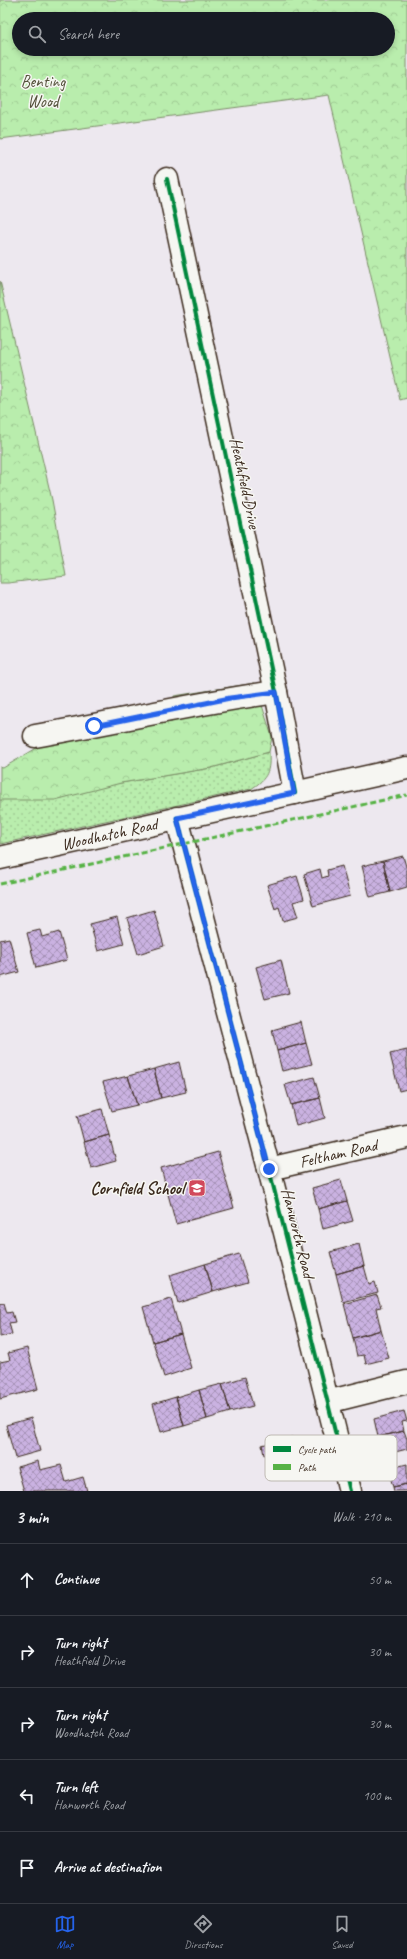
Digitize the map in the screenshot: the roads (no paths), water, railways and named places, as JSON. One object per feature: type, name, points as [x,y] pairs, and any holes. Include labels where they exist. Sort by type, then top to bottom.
[{"type":"street","name":"Heathfield Drive","points":[[167,179],[276,692],[294,793]]},
{"type":"street","points":[[35,736],[94,726],[230,698],[276,692]]},
{"type":"street","name":"Woodhatch Road","points":[[0,858],[407,768]]},
{"type":"street","name":"Hanworth Road","points":[[177,818],[269,1169],[336,1435]]},
{"type":"street","name":"Feltham Road","points":[[269,1169],[407,1137]]},
{"type":"street","points":[[327,1402],[407,1382]]},
{"type":"street","name":"Hanworth Road","points":[[347,1481],[350,1491]]},
{"type":"place","name":"Cornfield School","points":[[197,1188]]},
{"type":"park label","name":"Benting Wood","points":[[43,91]]}]
